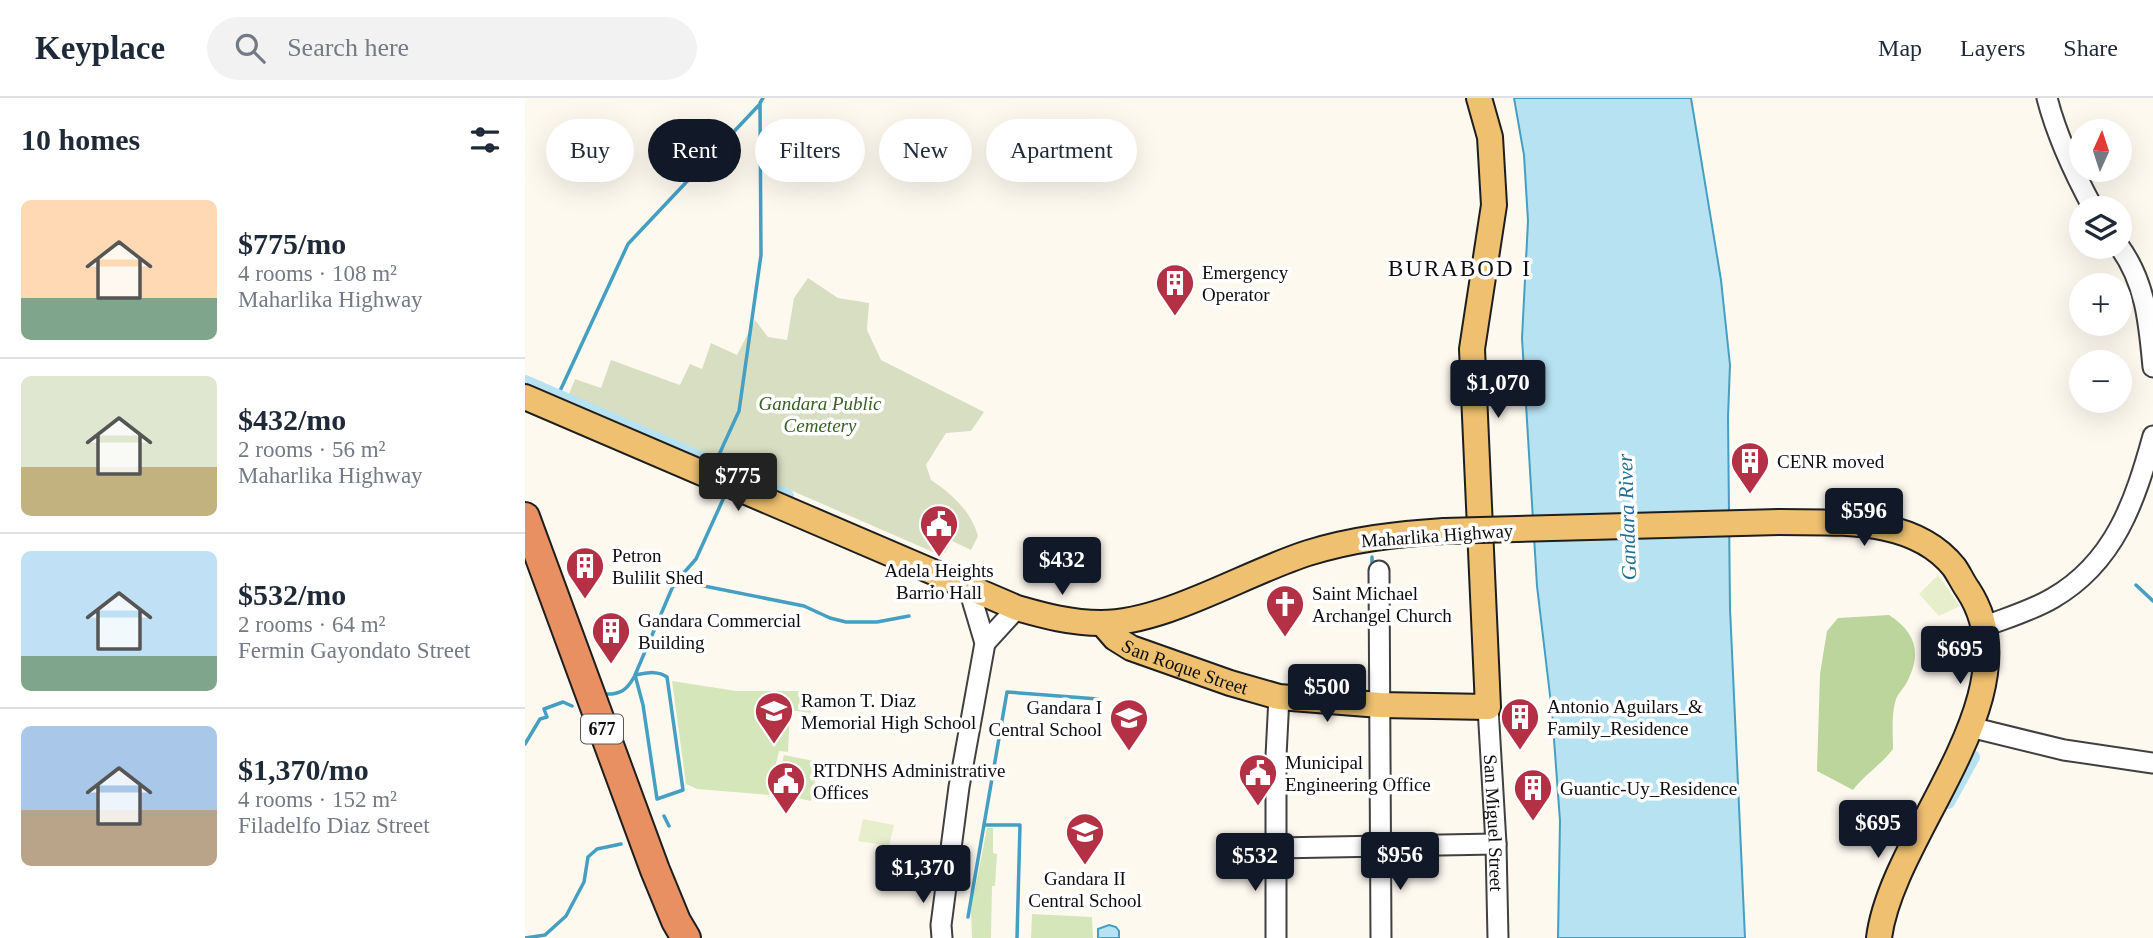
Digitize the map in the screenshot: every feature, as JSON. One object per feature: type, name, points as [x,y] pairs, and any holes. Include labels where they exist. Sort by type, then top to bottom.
[{"type":"highway","name":"677","points":[[525,517],[655,870],[686,938]]},
{"type":"main road","points":[[1479,98],[1490,137],[1494,205],[1472,362],[1488,707]]},
{"type":"main road","name":"Maharlika Highway","points":[[526,398],[1017,608],[1063,621],[1129,621],[1182,604],[1273,566],[1345,542],[1378,536],[1444,531],[1779,522],[1875,526],[1899,531],[1922,542],[1954,567],[1974,599],[1983,627],[1986,669],[1982,693],[1970,727],[1935,802],[1900,867],[1881,923],[1879,938]]},
{"type":"main road","name":"San Roque Street","points":[[1102,623],[1115,638],[1131,648],[1230,683],[1279,697],[1380,705],[1488,707]]},
{"type":"street","points":[[2047,98],[2060,139],[2087,196]]},
{"type":"street","points":[[2126,259],[2140,281],[2146,302],[2153,368]]},
{"type":"street","points":[[1983,627],[2052,599],[2098,562],[2118,534],[2145,466],[2153,436]]},
{"type":"street","points":[[1379,570],[1381,938]]},
{"type":"street","points":[[942,938],[941,925],[958,787],[985,643],[968,586]]},
{"type":"street","points":[[985,643],[1017,608]]},
{"type":"street","points":[[1276,938],[1275,848],[1279,697]]},
{"type":"street","name":"San Miguel Street","points":[[1488,707],[1498,938]]},
{"type":"street","points":[[1970,727],[2064,750],[2153,763]]},
{"type":"street","points":[[1275,848],[1496,844]]},
{"type":"green space","name":"Gandara Public Cemetery","points":[[808,278],[838,298],[869,303],[867,330],[881,360],[984,412],[971,431],[946,433],[926,465],[931,480],[953,497],[971,519],[978,536],[971,550],[952,541],[945,553],[935,549],[933,552],[569,394],[575,379],[601,388],[611,360],[680,385],[690,364],[702,369],[711,343],[737,355],[755,320],[768,337],[787,340],[794,298]]},
{"type":"green space","points":[[1938,575],[1960,606],[1939,616],[1919,594]]},
{"type":"green space","points":[[1889,615],[1905,628],[1910,636],[1914,643],[1915,660],[1908,680],[1894,705],[1893,749],[1853,790],[1817,771],[1820,674],[1827,631],[1838,618]]},
{"type":"green space","points":[[672,681],[736,691],[808,691],[811,713],[790,710],[788,752],[779,751],[769,795],[697,789],[686,784]]},
{"type":"green space","points":[[784,755],[819,762],[811,801],[774,793]]},
{"type":"green space","points":[[863,819],[894,825],[889,846],[858,841]]},
{"type":"green space","points":[[987,828],[993,828],[993,853],[997,854],[995,886],[992,886],[991,938],[972,938],[971,910]]},
{"type":"green space","points":[[1032,914],[1092,917],[1093,938],[1031,938]]},
{"type":"water","name":"Gandara River","points":[[1514,98],[1691,98],[1721,280],[1730,365],[1730,608],[1745,938],[1558,938],[1560,821],[1552,712],[1537,586],[1522,338],[1528,221],[1524,155]]},
{"type":"water","points":[[1109,925],[1116,927],[1119,938],[1098,938],[1098,929]]},
{"type":"waterway","points":[[722,467],[717,459],[739,411],[761,255],[760,103],[763,98]]},
{"type":"waterway","points":[[560,391],[628,244],[759,105]]},
{"type":"waterway","points":[[525,382],[787,496]]},
{"type":"waterway","points":[[674,584],[696,559],[725,495]]},
{"type":"waterway","points":[[1372,557],[1372,568]]},
{"type":"waterway","points":[[635,675],[643,705],[657,799],[683,790],[667,677],[656,673],[635,675],[673,586],[694,584],[804,606],[846,622],[877,622],[909,616]]},
{"type":"waterway","points":[[2136,585],[2153,601]]},
{"type":"waterway","points":[[604,694],[622,691],[634,677]]},
{"type":"waterway","points":[[968,917],[1007,692],[1098,699]]},
{"type":"waterway","points":[[525,744],[540,719],[547,717],[544,709],[563,702],[572,706]]},
{"type":"waterway","points":[[1948,802],[1973,757]]},
{"type":"waterway","points":[[664,816],[669,826]]},
{"type":"waterway","points":[[985,825],[1020,825],[1017,938]]},
{"type":"waterway","points":[[939,859],[943,839]]},
{"type":"waterway","points":[[525,938],[545,935],[566,916],[584,882],[588,857],[597,849],[621,844]]},
{"type":"place","name":"Emergency Operator","points":[[1175,317]]},
{"type":"place","name":"CENR moved","points":[[1750,495]]},
{"type":"place","name":"Adela Heights Barrio Hall","points":[[939,558]]},
{"type":"place","name":"Petron Bulilit Shed","points":[[585,600]]},
{"type":"place","name":"Saint Michael Archangel Church","points":[[1285,638]]},
{"type":"place","name":"Gandara Commercial Building","points":[[611,665]]},
{"type":"place","name":"Ramon T. Diaz Memorial High School","points":[[774,745]]},
{"type":"place","name":"Antonio Aguilars_& Family_Residence","points":[[1520,751]]},
{"type":"place","name":"Gandara I Central School","points":[[1129,752]]},
{"type":"place","name":"Municipal Engineering Office","points":[[1258,807]]},
{"type":"place","name":"RTDNHS Administrative Offices","points":[[786,815]]},
{"type":"place","name":"Guantic-Uy_Residence","points":[[1533,822]]},
{"type":"place","name":"Gandara II Central School","points":[[1085,866]]},
{"type":"district","name":"BURABOD I","points":[[1460,268]]}]
